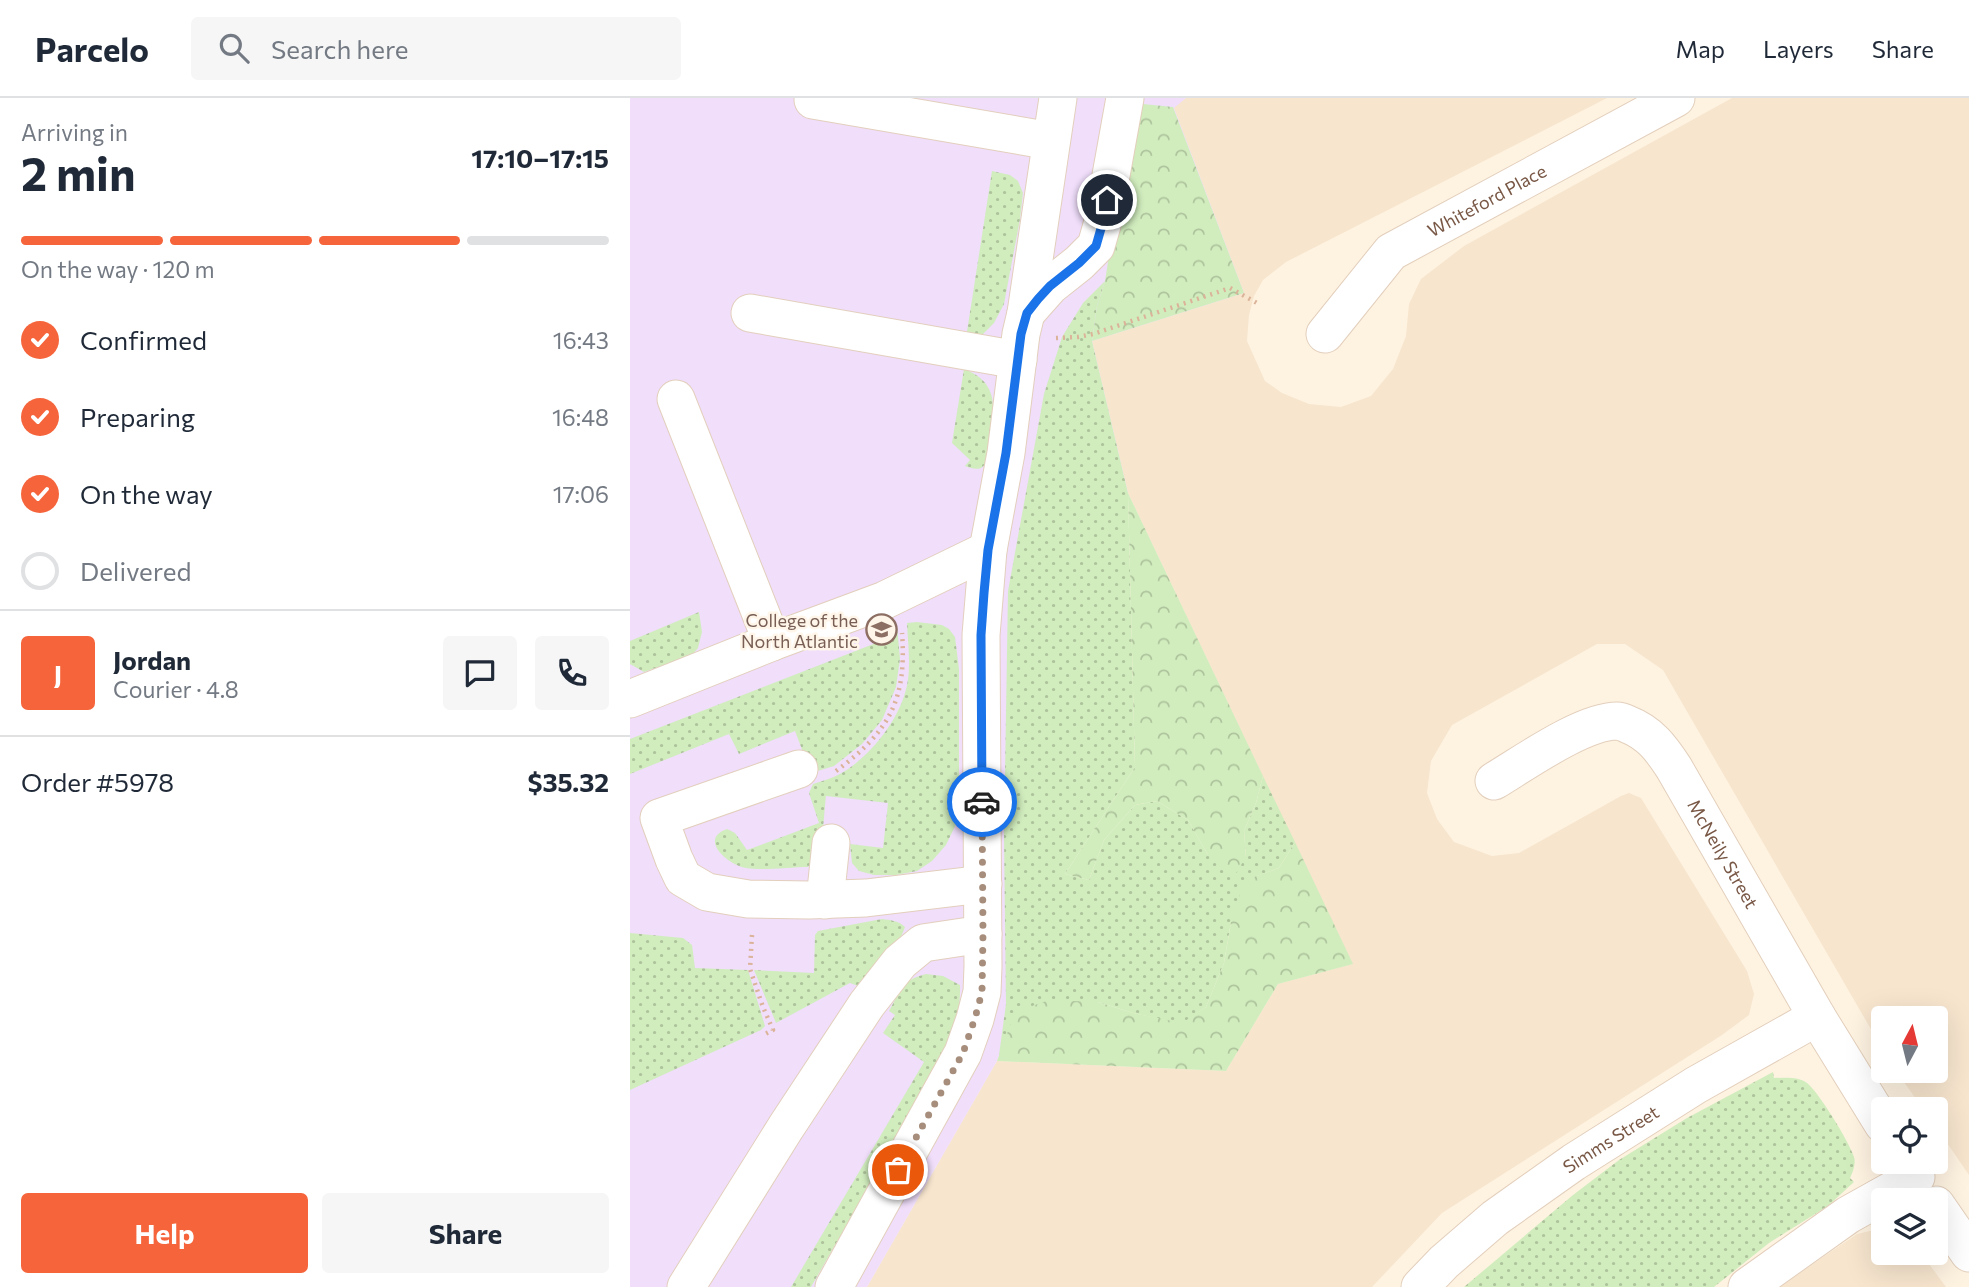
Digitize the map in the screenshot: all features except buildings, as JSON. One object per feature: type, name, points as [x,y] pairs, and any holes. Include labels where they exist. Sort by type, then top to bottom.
[{"type":"street","points":[[834,1287],[963,1053],[982,992],[981,635],[988,550],[1006,453],[1058,98]]},
{"type":"street","points":[[1027,313],[1050,286],[1096,246],[1125,98]]},
{"type":"street","name":"Whiteford Place","points":[[1325,334],[1391,252],[1676,98]]},
{"type":"street","points":[[813,100],[1051,141]]},
{"type":"street","points":[[750,313],[1018,360]]},
{"type":"street","points":[[676,399],[772,642]]},
{"type":"street","points":[[630,699],[886,600],[988,550]]},
{"type":"street","name":"McNeily Street","points":[[1494,780],[1594,725],[1619,721],[1640,729],[1657,743],[1871,1105]]},
{"type":"street","points":[[799,769],[659,818],[683,878],[707,892],[754,899],[866,898],[983,884]]},
{"type":"street","points":[[825,900],[831,843]]},
{"type":"street","points":[[687,1287],[793,1115],[867,1004],[900,962],[923,943],[983,934]]},
{"type":"street","name":"Simms Street","points":[[1420,1287],[1444,1262],[1495,1218],[1574,1162],[1696,1085],[1817,1017]]},
{"type":"street","points":[[1747,1287],[1848,1215],[1923,1186],[1969,1252]]},
{"type":"path","points":[[1093,334],[1230,288],[1257,303]]},
{"type":"path","points":[[799,769],[815,778],[837,771],[863,750],[887,722],[900,691],[904,660],[902,622]]},
{"type":"path","points":[[754,899],[750,969],[773,1030],[762,1035]]},
{"type":"shaded area","name":"College of the North Atlantic","points":[[630,98],[1186,98],[1174,108],[1244,293],[1092,341],[1128,493],[1065,874],[997,1061],[867,1287],[630,1287]]},
{"type":"shaded area","points":[[1186,98],[1607,98],[1286,262],[1263,280],[1254,296],[1249,315],[1247,341],[1265,381],[1282,393],[1309,404],[1341,407],[1371,396],[1393,369],[1406,336],[1409,304],[1421,279],[1464,246],[1732,98],[1969,98],[1969,1175],[1948,1144],[1948,1097],[1914,1097],[1905,1083],[1948,1083],[1948,1006],[1871,1006],[1871,1029],[1663,670],[1625,644],[1597,644],[1452,725],[1431,761],[1427,793],[1437,819],[1454,842],[1492,856],[1519,853],[1621,796],[1629,793],[1641,798],[1747,971],[1754,994],[1749,1015],[1722,1035],[1442,1213],[1372,1287],[867,1287],[997,1061],[1226,1071],[1278,984],[1352,964],[1128,493],[1092,341],[1244,293],[1173,107]]},
{"type":"shaded area","points":[[1871,1231],[1871,1265],[1930,1265],[1946,1287],[1779,1287],[1857,1234]]},
{"type":"green space","points":[[1133,103],[1173,107],[1244,293],[1092,341],[1097,306],[1105,281]]},
{"type":"green space","points":[[992,171],[1010,175],[1018,181],[1023,193],[1020,219],[1004,304],[994,323],[983,334],[966,338]]},
{"type":"green space","points":[[1105,281],[1097,306],[1092,341],[1128,493],[1135,767],[1065,874],[1089,880],[1104,840],[1135,805],[1157,801],[1188,820],[1208,855],[1246,857],[1244,831],[1256,803],[1263,776],[1295,842],[1279,868],[1257,876],[1231,922],[1224,963],[1206,1007],[1182,1024],[1098,1002],[999,1055],[1006,1004],[1004,837],[1008,591],[1044,394],[1062,337],[1083,303]]},
{"type":"green space","points":[[964,369],[984,382],[993,401],[992,446],[986,464],[979,469],[965,466],[970,460],[952,443]]},
{"type":"green space","points":[[1128,493],[1263,776],[1256,803],[1244,831],[1246,857],[1233,878],[1208,855],[1188,820],[1157,801],[1135,805],[1104,840],[1089,880],[1065,874],[1135,767]]},
{"type":"green space","points":[[699,612],[702,632],[698,648],[692,655],[644,672],[630,664],[630,641]]},
{"type":"green space","points":[[907,623],[942,625],[955,637],[959,669],[959,818],[946,845],[932,861],[917,871],[874,875],[859,871],[852,863],[850,844],[883,848],[888,803],[826,796],[818,852],[808,867],[752,869],[739,866],[724,857],[715,839],[727,829],[735,833],[747,850],[819,823],[809,793],[813,784],[835,776],[859,760],[870,751],[895,717],[907,685]]},
{"type":"green space","points":[[897,626],[900,659],[896,687],[882,720],[862,744],[834,766],[811,773],[795,731],[739,754],[729,734],[630,774],[630,739],[876,643],[888,628]]},
{"type":"green space","points":[[1295,842],[1353,964],[1278,984],[1226,1071],[997,1061],[1015,1012],[1049,1000],[1098,1002],[1133,1013],[1182,1023],[1206,1007],[1224,963],[1231,922],[1241,891],[1256,876],[1279,868]]},
{"type":"green space","points":[[882,919],[892,920],[905,927],[901,937],[858,986],[850,983],[776,1023],[754,970],[814,973],[815,935],[818,931]]},
{"type":"green space","points":[[630,933],[683,938],[692,945],[695,968],[748,970],[765,1026],[630,1090]]},
{"type":"green space","points":[[926,974],[943,976],[960,985],[956,1020],[945,1054],[811,1287],[791,1287],[924,1062],[883,1033],[895,1015],[889,1011],[903,987],[912,979]]},
{"type":"green space","points":[[1773,1072],[1774,1078],[1799,1079],[1807,1083],[1818,1096],[1854,1157],[1850,1178],[1854,1182],[1828,1206],[1769,1243],[1714,1287],[1464,1287],[1619,1160],[1687,1118]]},
{"type":"way so far","points":[[898,1170],[963,1053],[982,992],[982,802]]},
{"type":"place","name":"College of the North Atlantic","points":[[881,630]]},
{"type":"route","points":[[982,802],[981,635],[984,593],[988,550],[1006,453],[1021,334],[1027,313],[1038,299],[1096,246],[1107,200]]}]
